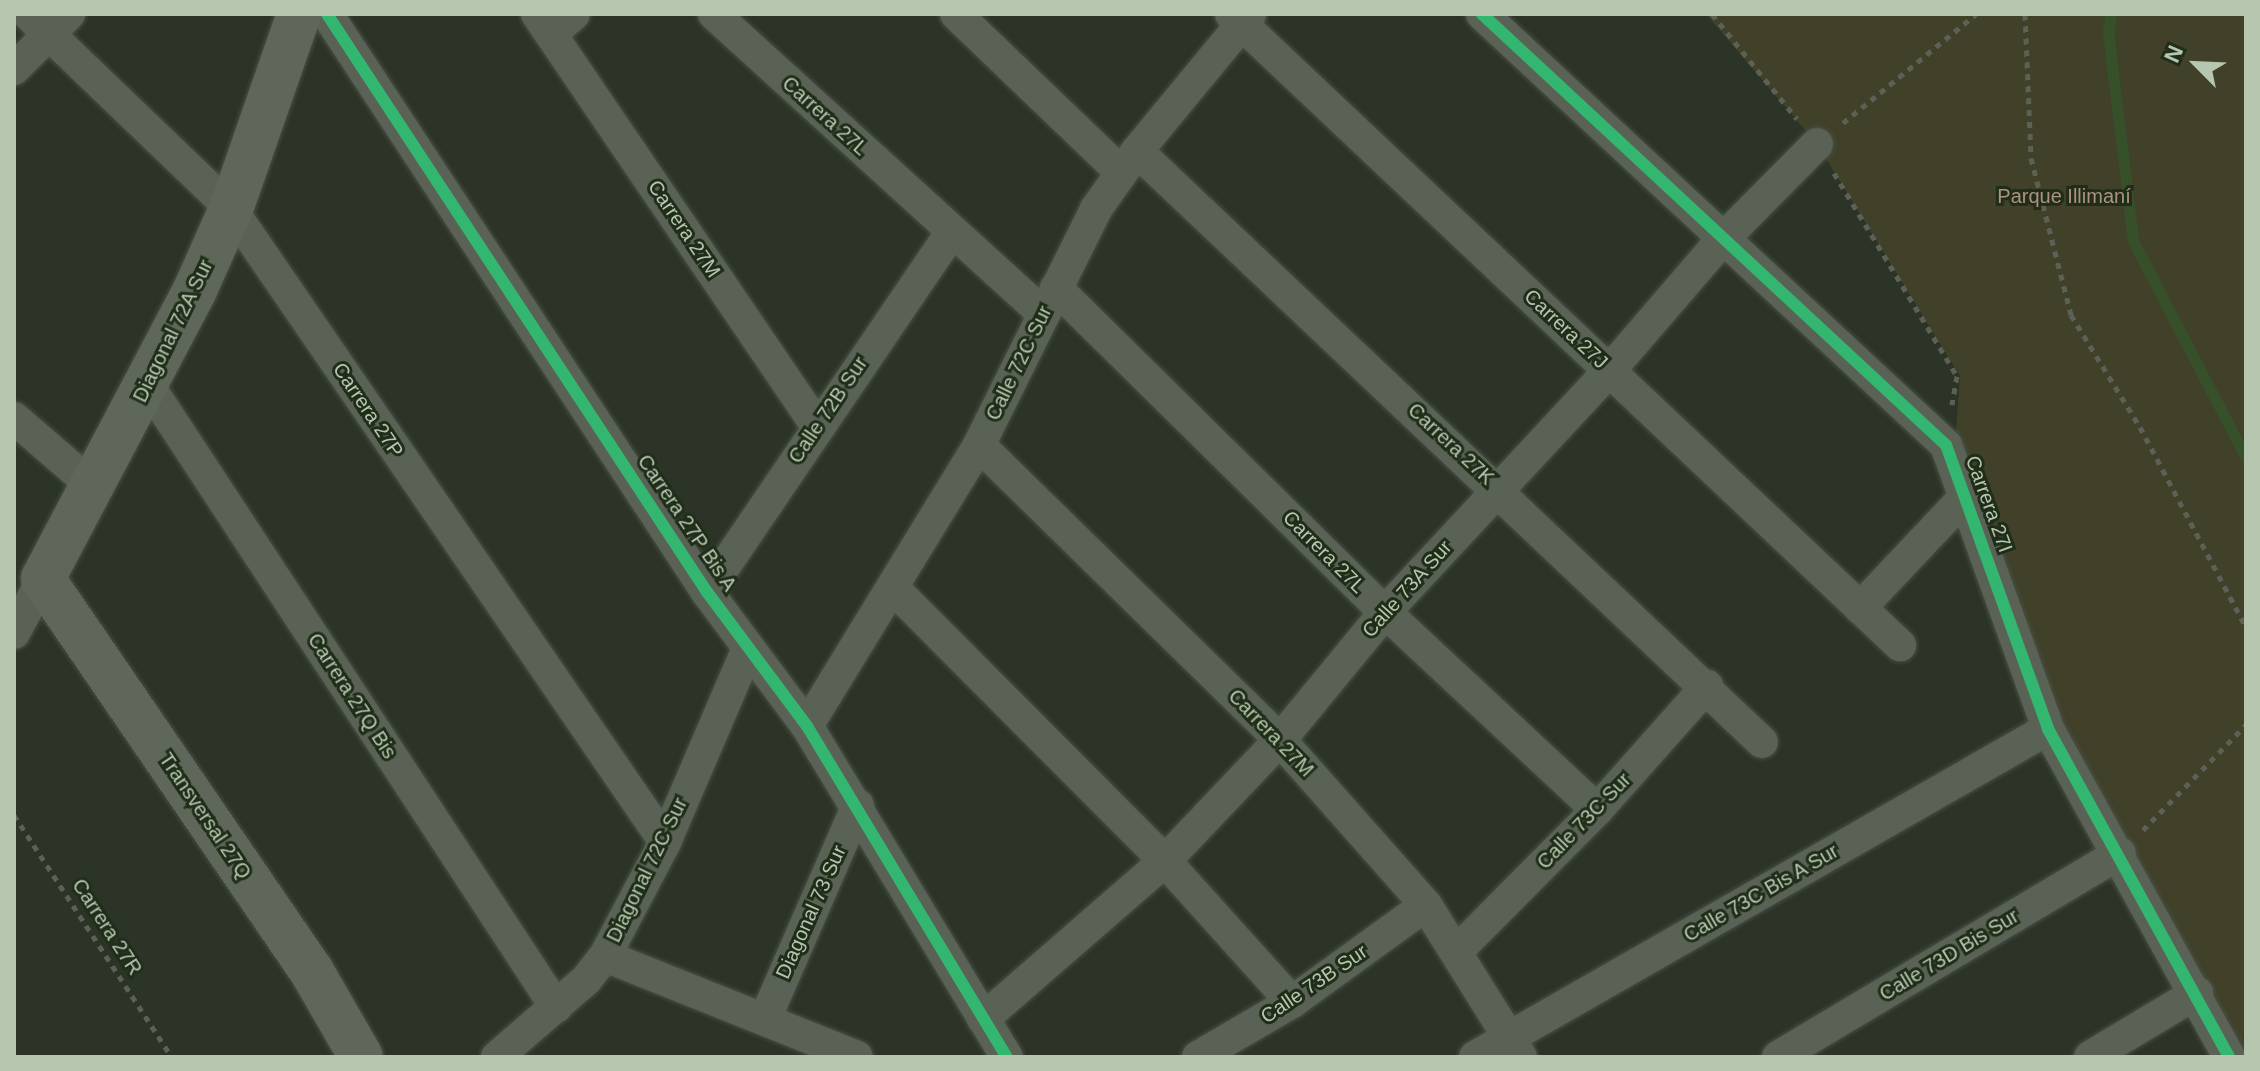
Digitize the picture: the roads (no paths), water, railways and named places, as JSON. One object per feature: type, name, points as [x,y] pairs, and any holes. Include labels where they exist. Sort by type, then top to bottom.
[{"type":"street","name":"Carrera 27L","points":[[714,14],[952,231],[1050,301],[1597,810]]},
{"type":"street","name":"Carrera 27K","points":[[956,14],[1129,161],[1499,489],[1762,742]]},
{"type":"street","name":"Carrera 27I","points":[[1482,14],[1946,445],[2048,729],[2120,853],[2229,1057]]},
{"type":"street","name":"Diagonal 72A Sur","points":[[15,628],[148,385],[231,209],[299,18]]},
{"type":"street","name":"Carrera 27P Bis A","points":[[299,18],[707,592],[807,726],[858,805],[1007,1057]]},
{"type":"street","name":"Calle 72C Sur","points":[[807,726],[894,589],[979,445],[1050,301],[1129,161],[1241,18]]},
{"type":"street","name":"Carrera 27J","points":[[1241,18],[1900,645]]},
{"type":"street","name":"Carrera 27P","points":[[48,21],[231,209],[665,842]]},
{"type":"street","points":[[14,69],[48,21]]},
{"type":"street","name":"Carrera 27M","points":[[554,21],[816,425]]},
{"type":"street","name":"Calle 73A Sur","points":[[983,1019],[1165,861],[1280,740],[1385,612],[1610,370],[1722,240],[1817,144]]},
{"type":"street","name":"Calle 72B Sur","points":[[707,592],[816,425],[952,231]]},
{"type":"street","name":"Carrera 27Q Bis","points":[[148,385],[556,1007]]},
{"type":"street","points":[[14,418],[94,487]]},
{"type":"street","name":"Carrera 27M","points":[[979,445],[1280,740],[1426,905],[1514,1047]]},
{"type":"street","points":[[1860,608],[1965,497]]},
{"type":"street","name":"Transversal 27Q","points":[[43,579],[311,970],[361,1057]]},
{"type":"street","points":[[894,589],[1165,861],[1292,1002]]},
{"type":"street","name":"Diagonal 72C Sur","points":[[497,1057],[556,1007],[605,956],[665,842],[748,648]]},
{"type":"street","name":"Calle 73C Sur","points":[[1456,952],[1597,810],[1707,686]]},
{"type":"street","name":"Calle 73C Bis A Sur","points":[[1475,1057],[1514,1047],[2048,729]]},
{"type":"street","name":"Diagonal 73 Sur","points":[[765,1019],[858,805]]},
{"type":"street","name":"Calle 73D Bis Sur","points":[[1778,1057],[2120,853]]},
{"type":"street","name":"Calle 73B Sur","points":[[1198,1057],[1292,1002],[1426,905]]},
{"type":"street","points":[[605,956],[857,1057]]},
{"type":"street","points":[[2090,1057],[2197,993]]},
{"type":"waterway","points":[[2111,14],[2108,31],[2133,241],[2246,458]]},
{"type":"park label","name":"Parque Illimaní","points":[[2064,196]]}]
